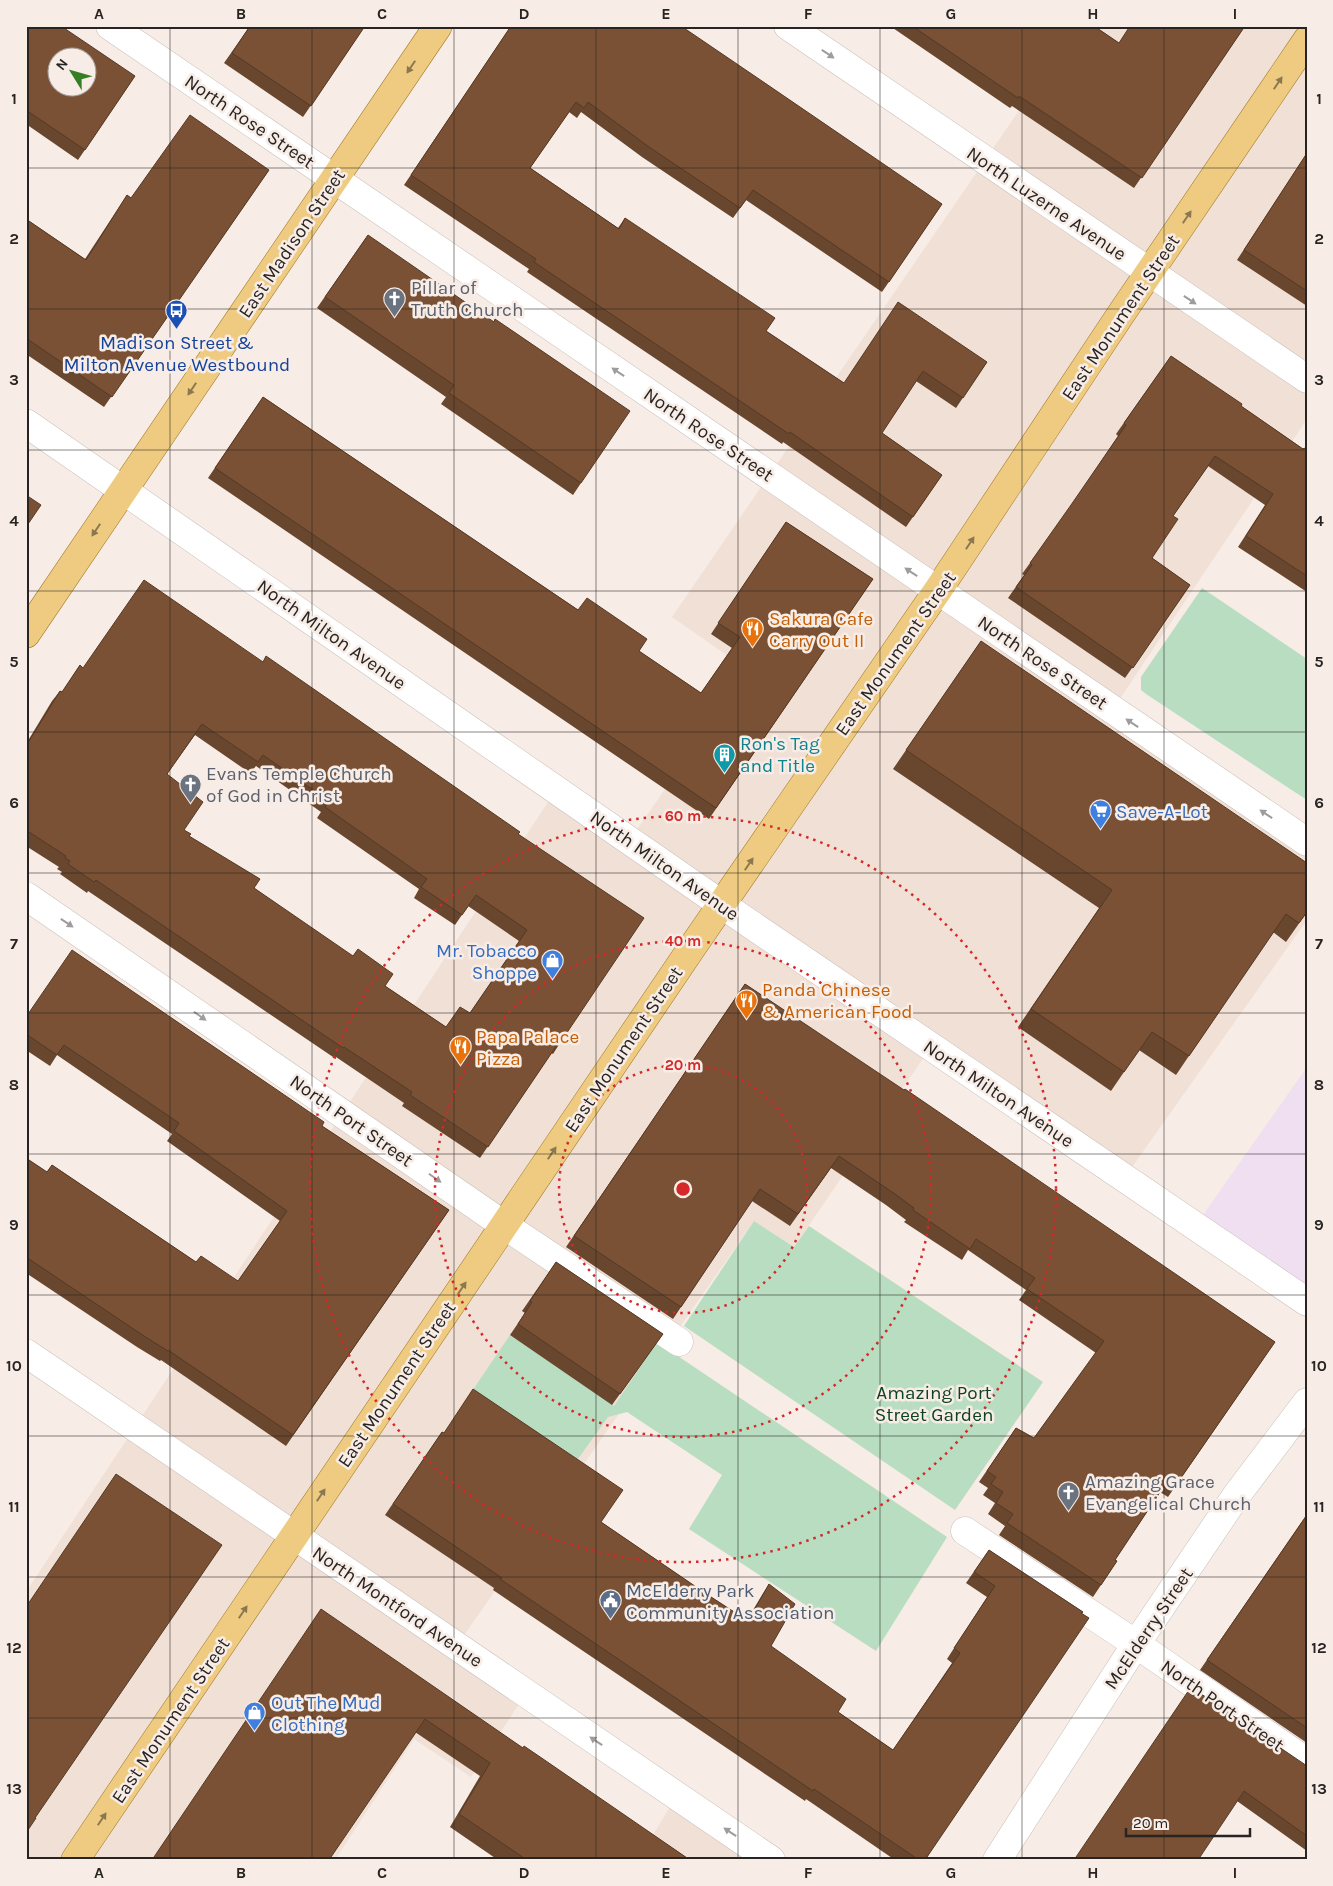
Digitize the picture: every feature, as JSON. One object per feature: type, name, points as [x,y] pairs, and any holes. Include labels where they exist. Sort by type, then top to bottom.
[{"type":"main road","name":"East Madison Street","points":[[26,634],[438,26]]},
{"type":"main road","name":"East Monument Street","points":[[75,1860],[721,904],[938,590],[1307,40]]},
{"type":"street","name":"North Rose Street","points":[[110,26],[1307,842]]},
{"type":"street","name":"North Luzerne Avenue","points":[[788,26],[1307,379]]},
{"type":"street","name":"North Milton Avenue","points":[[26,423],[721,904],[1307,1302]]},
{"type":"street","name":"North Port Street","points":[[26,896],[504,1225],[679,1342]]},
{"type":"street","name":"North Montford Avenue","points":[[26,1353],[771,1860]]},
{"type":"street","name":"McElderry Street","points":[[997,1860],[1136,1644],[1236,1496],[1307,1402]]},
{"type":"street","name":"North Port Street","points":[[965,1531],[1136,1644],[1307,1762]]},
{"type":"shaded area","points":[[1077,26],[1307,26],[1307,419],[1113,709],[1307,839],[1307,920],[1125,1177],[931,1047],[794,1247],[754,1221],[455,1648],[525,1695],[471,1777],[414,1739],[335,1860],[26,1860],[26,1592],[556,790],[629,841],[748,670],[672,617]]},
{"type":"shaded area","points":[[1307,1067],[1307,1300],[1196,1225]]},
{"type":"shaded area","points":[[677,1795],[775,1860],[638,1860]]},
{"type":"green space","points":[[1202,588],[1307,659],[1307,800],[1141,690],[1141,677]]},
{"type":"green space","name":"Amazing Port Street Garden","points":[[754,1221],[794,1247],[809,1226],[1043,1382],[955,1510],[684,1326]]},
{"type":"green space","points":[[510,1335],[614,1406],[657,1342],[947,1537],[876,1651],[689,1529],[722,1475],[627,1412],[608,1417],[570,1470],[466,1400]]},
{"type":"building","points":[[26,26],[61,26],[94,48],[48,48],[48,98],[98,98],[98,51],[135,76],[85,150],[26,110]]},
{"type":"building","points":[[250,26],[365,26],[311,106],[232,53]]},
{"type":"building","points":[[511,26],[681,26],[942,204],[889,282],[753,190],[740,208],[649,147],[588,102],[584,108],[576,102],[530,168],[619,229],[625,218],[775,318],[766,331],[844,383],[898,302],[987,362],[963,398],[923,371],[882,433],[942,475],[913,517],[790,432],[789,434],[534,262],[536,259],[411,175]]},
{"type":"building","points":[[912,26],[1094,26],[1119,43],[1130,26],[1245,26],[1142,178],[1019,96],[1018,98]]},
{"type":"building","points":[[190,115],[269,170],[112,397],[26,338],[26,219],[86,260],[127,195],[131,198]]},
{"type":"building","points":[[1307,153],[1307,291],[1244,250]]},
{"type":"building","points":[[368,235],[494,322],[495,319],[630,411],[581,483],[449,393],[454,385],[325,297]]},
{"type":"building","points":[[1171,356],[1307,450],[1307,576],[1246,536],[1273,494],[1215,456],[1173,516],[1178,519],[1152,558],[1190,585],[1133,668],[1016,587],[1032,565],[1030,563],[1126,425],[1124,423]]},
{"type":"building","points":[[263,397],[578,610],[587,598],[647,639],[639,651],[701,693],[740,637],[718,623],[786,522],[873,579],[716,808],[215,468]]},
{"type":"building","points":[[26,495],[41,505],[26,527]]},
{"type":"building","points":[[144,580],[263,662],[266,656],[520,832],[518,834],[644,918],[488,1147],[410,1095],[412,1092],[343,1048],[96,880],[94,882],[68,864],[70,861],[65,858],[66,856],[26,830],[26,746],[60,691],[62,692],[80,665],[83,668]],"holes":[[[202,724],[258,762],[263,755],[329,801],[325,807],[427,879],[421,887],[462,915],[476,895],[527,930],[470,1013],[460,1007],[446,1027],[385,986],[393,974],[358,949],[353,956],[254,888],[260,879],[189,836],[191,834],[184,830],[203,802],[167,774]]]},
{"type":"building","name":"Save-A-Lot","points":[[981,641],[1307,863],[1307,912],[1299,923],[1286,914],[1189,1056],[1152,1032],[1124,1072],[1031,1009],[1112,890],[906,750]]},
{"type":"building","points":[[72,950],[324,1122],[322,1126],[449,1210],[293,1435],[26,1257],[26,1158],[47,1172],[52,1165],[196,1262],[201,1256],[238,1281],[287,1211],[174,1131],[179,1123],[64,1045],[57,1055],[26,1034],[26,1017]]},
{"type":"building","points":[[745,984],[905,1089],[1275,1342],[1176,1485],[1168,1480],[1115,1560],[1117,1561],[1101,1585],[1007,1523],[1013,1514],[996,1503],[1003,1492],[991,1484],[996,1477],[987,1471],[1016,1428],[1034,1438],[1104,1341],[1027,1289],[1035,1278],[976,1239],[970,1249],[839,1156],[798,1214],[760,1189],[681,1307],[574,1236]]},
{"type":"building","points":[[556,1262],[663,1334],[620,1394],[518,1324],[532,1302],[530,1301]]},
{"type":"building","points":[[473,1389],[623,1490],[601,1522],[708,1595],[748,1621],[769,1584],[795,1604],[771,1646],[846,1699],[838,1712],[893,1750],[960,1653],[954,1648],[995,1586],[974,1572],[989,1550],[1083,1612],[1081,1613],[1089,1618],[925,1860],[919,1860],[814,1789],[813,1791],[500,1579],[502,1578],[393,1504]]},
{"type":"building","points":[[116,1474],[222,1545],[26,1833],[26,1607]]},
{"type":"building","points":[[1307,1515],[1307,1728],[1207,1660]]},
{"type":"building","points":[[321,1609],[690,1860],[527,1860],[459,1814],[490,1763],[425,1719],[329,1860],[152,1860]]},
{"type":"building","points":[[1191,1687],[1307,1766],[1307,1836],[1244,1791],[1198,1860],[1074,1860]]},
{"type":"place","name":"Pillar of Truth Church","points":[[395,317]]},
{"type":"place","name":"Madison Street & Milton Avenue Westbound","points":[[177,330]]},
{"type":"place","name":"Sakura Cafe Carry Out II","points":[[753,648]]},
{"type":"place","name":"Ron's Tag and Title","points":[[724,773]]},
{"type":"place","name":"Evans Temple Church of God in Christ","points":[[190,803]]},
{"type":"place","name":"Save-A-Lot","points":[[1100,830]]},
{"type":"place","name":"Mr. Tobacco Shoppe","points":[[553,980]]},
{"type":"place","name":"Panda Chinese & American Food","points":[[746,1019]]},
{"type":"place","name":"Papa Palace Pizza","points":[[460,1066]]},
{"type":"place","name":"Amazing Grace Evangelical Church","points":[[1069,1511]]},
{"type":"place","name":"McElderry Park Community Association","points":[[610,1620]]},
{"type":"place","name":"Out The Mud Clothing","points":[[255,1732]]}]
